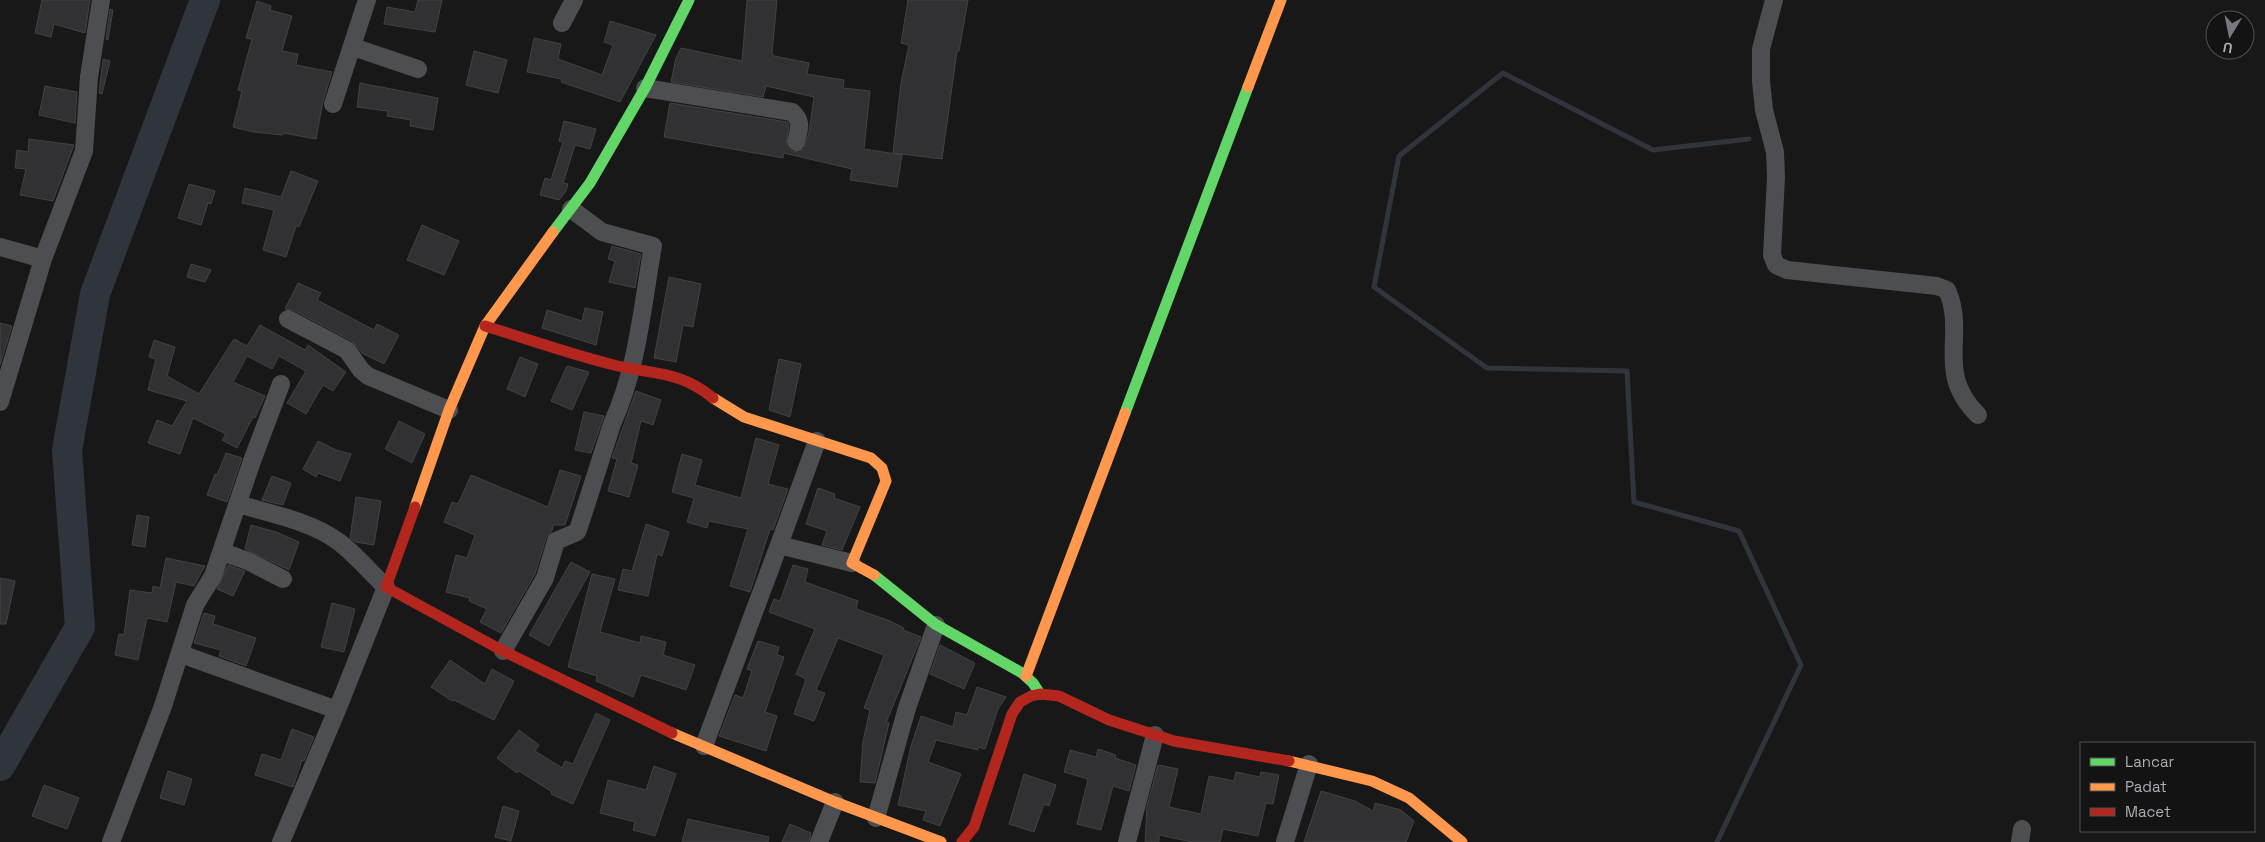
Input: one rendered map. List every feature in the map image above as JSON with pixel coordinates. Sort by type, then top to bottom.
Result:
[{"type":"street","points":[[0,402],[43,259],[84,151],[89,77],[101,0]]},
{"type":"street","points":[[333,104],[353,47],[366,0]]},
{"type":"street","points":[[562,24],[574,0]]},
{"type":"street","points":[[280,842],[338,710],[386,587],[449,410],[485,326],[521,273],[590,183],[608,148],[645,88],[689,0]]},
{"type":"street","points":[[1026,676],[1281,0]]},
{"type":"street","points":[[1774,0],[1760,49],[1764,110],[1775,152],[1775,204],[1771,245],[1776,265],[1787,270],[1937,286],[1947,290],[1951,300],[1955,379],[1966,400],[1978,415]]},
{"type":"street","points":[[353,47],[418,69]]},
{"type":"street","points":[[645,88],[792,112],[799,118],[800,125],[796,142]]},
{"type":"street","points":[[502,651],[546,578],[556,541],[573,534],[580,528],[612,424],[618,413],[632,368],[640,334],[646,279],[653,246],[602,232],[571,209]]},
{"type":"street","points":[[0,247],[43,259]]},
{"type":"street","points":[[288,319],[347,350],[361,370],[368,376],[449,410]]},
{"type":"street","points":[[485,326],[632,368],[682,378],[697,385],[714,399],[744,417],[871,458],[879,463],[885,471],[886,481],[852,563]]},
{"type":"street","points":[[111,842],[181,654],[195,605],[213,576],[281,384]]},
{"type":"street","points":[[704,746],[817,441]]},
{"type":"street","points":[[238,504],[307,525],[326,534],[339,542],[386,587],[502,651],[645,721],[836,802],[941,842]]},
{"type":"street","points":[[779,545],[852,563],[870,571],[891,586],[936,625],[1026,676],[1037,687],[1040,694]]},
{"type":"street","points":[[222,552],[248,561],[283,579]]},
{"type":"street","points":[[876,818],[907,708],[936,625]]},
{"type":"street","points":[[181,654],[338,710]]},
{"type":"street","points":[[964,842],[974,827],[1012,714],[1020,702],[1040,694],[1059,696],[1109,720],[1155,735],[1200,746],[1309,764],[1372,781],[1409,798],[1462,842]]},
{"type":"street","points":[[1127,842],[1155,735]]},
{"type":"street","points":[[1285,842],[1309,764]]},
{"type":"street","points":[[819,842],[836,802]]},
{"type":"building","points":[[42,0],[90,0],[85,33],[54,24],[51,37],[35,33]]},
{"type":"building","points":[[418,0],[442,0],[435,32],[384,24],[387,7],[415,12]]},
{"type":"building","points":[[747,0],[777,0],[772,53],[774,56],[809,63],[807,74],[844,80],[843,88],[870,91],[864,149],[902,155],[897,187],[850,180],[852,169],[784,153],[783,158],[664,137],[670,103],[787,122],[789,126],[786,144],[788,149],[794,152],[804,149],[809,132],[814,97],[766,86],[763,97],[671,82],[676,58],[681,48],[742,61]]},
{"type":"building","points":[[908,0],[968,0],[959,51],[957,51],[942,159],[893,153],[901,83],[909,45],[901,43]]},
{"type":"building","points":[[257,1],[271,6],[270,10],[292,16],[282,51],[298,54],[296,65],[332,72],[323,101],[316,139],[283,133],[282,135],[254,132],[233,127],[242,91],[238,90],[252,39],[246,38]]},
{"type":"building","points":[[110,9],[113,10],[108,40],[106,39]]},
{"type":"building","points":[[610,21],[656,35],[620,102],[561,82],[562,79],[527,72],[534,38],[561,44],[558,59],[602,75],[613,45],[604,42]]},
{"type":"building","points":[[474,51],[507,60],[498,93],[466,85]]},
{"type":"building","points":[[103,59],[110,61],[102,94],[99,93]]},
{"type":"building","points":[[360,83],[438,98],[433,130],[410,126],[411,120],[387,116],[388,111],[357,107]]},
{"type":"building","points":[[45,86],[77,92],[75,123],[39,115]]},
{"type":"building","points":[[564,121],[596,129],[590,149],[575,145],[563,183],[568,184],[566,191],[559,200],[540,195],[545,178],[551,180],[563,142],[559,141]]},
{"type":"building","points":[[29,139],[74,145],[53,201],[20,195],[26,169],[15,168],[17,150],[28,152]]},
{"type":"building","points":[[291,171],[318,181],[299,227],[296,226],[286,257],[263,250],[274,210],[242,203],[245,188],[281,197]]},
{"type":"building","points":[[189,184],[215,191],[211,204],[208,203],[201,225],[178,218]]},
{"type":"building","points":[[422,225],[459,241],[444,275],[407,260]]},
{"type":"building","points":[[612,246],[641,254],[635,288],[609,282],[615,261],[608,259]]},
{"type":"building","points":[[191,264],[211,270],[205,282],[187,277]]},
{"type":"building","points":[[669,277],[701,284],[693,327],[683,325],[676,362],[654,358]]},
{"type":"building","points":[[298,283],[321,293],[317,300],[374,330],[377,324],[399,335],[384,364],[362,353],[352,341],[293,310],[285,309]]},
{"type":"building","points":[[585,308],[603,312],[596,345],[542,328],[547,310],[582,321]]},
{"type":"building","points":[[0,323],[12,326],[0,365]]},
{"type":"building","points":[[260,325],[305,350],[308,345],[346,372],[333,391],[323,385],[306,414],[287,403],[306,371],[279,356],[272,369],[247,356],[233,382],[265,396],[255,418],[253,417],[237,448],[222,440],[226,434],[193,418],[180,454],[148,443],[157,420],[172,426],[187,401],[148,390],[156,359],[149,357],[154,340],[175,347],[167,376],[199,394],[234,339],[247,346]]},
{"type":"building","points":[[520,357],[538,364],[525,397],[507,389]]},
{"type":"building","points":[[779,359],[801,364],[790,417],[769,410]]},
{"type":"building","points":[[567,366],[589,372],[572,410],[551,401]]},
{"type":"building","points":[[636,391],[661,400],[653,425],[641,421],[631,463],[638,465],[629,497],[608,491],[617,459],[612,458]]},
{"type":"building","points":[[584,412],[604,416],[591,453],[575,450]]},
{"type":"building","points":[[399,421],[425,434],[412,463],[385,449]]},
{"type":"building","points":[[756,438],[779,445],[768,484],[788,489],[773,530],[770,529],[750,592],[730,586],[748,529],[709,521],[707,528],[687,522],[694,498],[672,492],[682,454],[702,460],[695,485],[741,498]]},
{"type":"building","points":[[318,441],[336,450],[351,454],[340,481],[318,473],[316,477],[303,469]]},
{"type":"building","points":[[226,453],[242,458],[227,502],[207,495]]},
{"type":"building","points":[[560,470],[581,476],[565,525],[553,525],[552,531],[546,538],[535,574],[501,633],[480,622],[487,609],[469,601],[470,598],[446,592],[456,555],[467,558],[475,535],[444,522],[452,502],[458,504],[471,475],[548,507]]},
{"type":"building","points":[[272,476],[291,483],[283,505],[262,500]]},
{"type":"building","points":[[818,488],[835,494],[834,498],[860,507],[842,550],[822,545],[827,531],[806,524]]},
{"type":"building","points":[[356,497],[381,501],[374,545],[355,542],[350,538]]},
{"type":"building","points":[[137,515],[149,517],[145,547],[132,545]]},
{"type":"building","points":[[646,524],[669,532],[662,556],[657,554],[648,596],[618,590],[623,569],[632,571]]},
{"type":"building","points":[[251,525],[276,532],[299,542],[289,570],[245,549]]},
{"type":"building","points":[[166,558],[205,566],[194,586],[176,582],[167,622],[147,618],[138,660],[115,655],[119,634],[124,635],[130,590],[152,593],[153,586],[160,588]]},
{"type":"building","points":[[571,562],[590,572],[549,646],[529,635]]},
{"type":"building","points":[[228,565],[245,571],[233,596],[217,589]]},
{"type":"building","points":[[793,565],[808,569],[805,582],[858,601],[856,609],[890,621],[904,628],[903,630],[921,637],[886,723],[889,723],[875,783],[860,782],[863,741],[870,710],[864,708],[884,655],[838,638],[816,690],[825,693],[814,721],[794,714],[806,679],[796,674],[815,629],[769,612],[774,599],[780,601]]},
{"type":"building","points":[[592,574],[615,579],[600,632],[640,643],[641,636],[666,642],[663,655],[695,665],[686,690],[641,675],[633,697],[596,681],[597,676],[568,667]]},
{"type":"building","points":[[0,578],[15,581],[6,624],[0,624]]},
{"type":"building","points":[[332,603],[355,609],[344,652],[321,647]]},
{"type":"building","points":[[204,613],[215,616],[213,624],[256,638],[246,666],[219,656],[221,650],[194,643]]},
{"type":"building","points":[[758,641],[779,647],[777,655],[784,657],[765,712],[777,716],[766,751],[719,736],[735,695],[743,698],[752,671],[747,669]]},
{"type":"building","points":[[940,645],[975,663],[964,689],[930,674]]},
{"type":"building","points":[[450,660],[485,684],[492,669],[514,681],[494,720],[454,700],[452,701],[431,687]]},
{"type":"building","points":[[977,687],[1006,697],[998,709],[985,749],[978,747],[978,750],[936,740],[928,762],[961,774],[940,826],[923,820],[926,811],[898,805],[911,746],[921,716],[953,727],[956,712],[967,715]]},
{"type":"building","points":[[596,713],[610,720],[573,804],[551,794],[552,792],[519,771],[517,773],[497,758],[519,730],[539,745],[535,751],[562,768],[565,761],[573,764]]},
{"type":"building","points":[[292,729],[314,737],[304,761],[302,760],[293,787],[255,775],[262,754],[281,760]]},
{"type":"building","points":[[1098,749],[1116,755],[1115,758],[1136,765],[1129,791],[1113,786],[1101,830],[1077,824],[1088,779],[1064,772],[1070,750],[1096,757]]},
{"type":"building","points":[[1158,765],[1178,769],[1169,807],[1201,814],[1209,776],[1234,781],[1236,772],[1260,777],[1261,772],[1279,775],[1273,804],[1266,803],[1258,836],[1223,829],[1220,842],[1192,842],[1159,835],[1159,842],[1145,842],[1147,806]]},
{"type":"building","points":[[654,766],[676,774],[655,836],[633,830],[635,822],[600,813],[608,780],[646,790]]},
{"type":"building","points":[[168,771],[192,779],[184,805],[160,798]]},
{"type":"building","points":[[1024,774],[1056,785],[1049,806],[1044,804],[1034,832],[1009,824]]},
{"type":"building","points":[[44,785],[79,798],[67,829],[32,816]]},
{"type":"building","points":[[1321,791],[1355,801],[1373,811],[1375,803],[1401,810],[1414,821],[1406,842],[1304,842]]},
{"type":"building","points":[[503,806],[519,811],[511,841],[495,837]]},
{"type":"building","points":[[688,819],[769,837],[768,842],[682,842]]},
{"type":"building","points":[[790,824],[811,833],[809,842],[782,842]]},
{"type":"waterway","points":[[0,766],[80,627],[67,450],[95,294],[205,0]]},
{"type":"waterway","points":[[1717,842],[1801,665],[1739,531],[1634,502],[1627,371],[1487,368],[1374,287],[1399,156],[1503,73],[1653,150],[1749,139]]},
{"type":"traffic: fast","points":[[553,232],[590,183],[645,88],[689,0]]},
{"type":"traffic: fast","points":[[1125,413],[1248,87]]},
{"type":"traffic: fast","points":[[874,575],[935,624],[1022,673],[1033,683],[1040,694]]},
{"type":"traffic: slow","points":[[1248,87],[1281,0]]},
{"type":"traffic: slow","points":[[415,507],[449,410],[485,326],[553,232]]},
{"type":"traffic: slow","points":[[713,398],[744,417],[871,458],[882,468],[886,481],[852,563],[874,575]]},
{"type":"traffic: slow","points":[[1026,676],[1125,413]]},
{"type":"traffic: slow","points":[[672,733],[835,802],[941,842]]},
{"type":"traffic: slow","points":[[1289,761],[1372,781],[1409,798],[1462,842]]},
{"type":"traffic: jam","points":[[485,326],[598,361],[677,378],[689,382],[713,398]]},
{"type":"traffic: jam","points":[[415,507],[386,587],[503,651],[672,733]]},
{"type":"traffic: jam","points":[[962,842],[974,827],[1012,714],[1020,702],[1031,696],[1040,694],[1059,696],[1109,720],[1174,741],[1289,761]]}]
